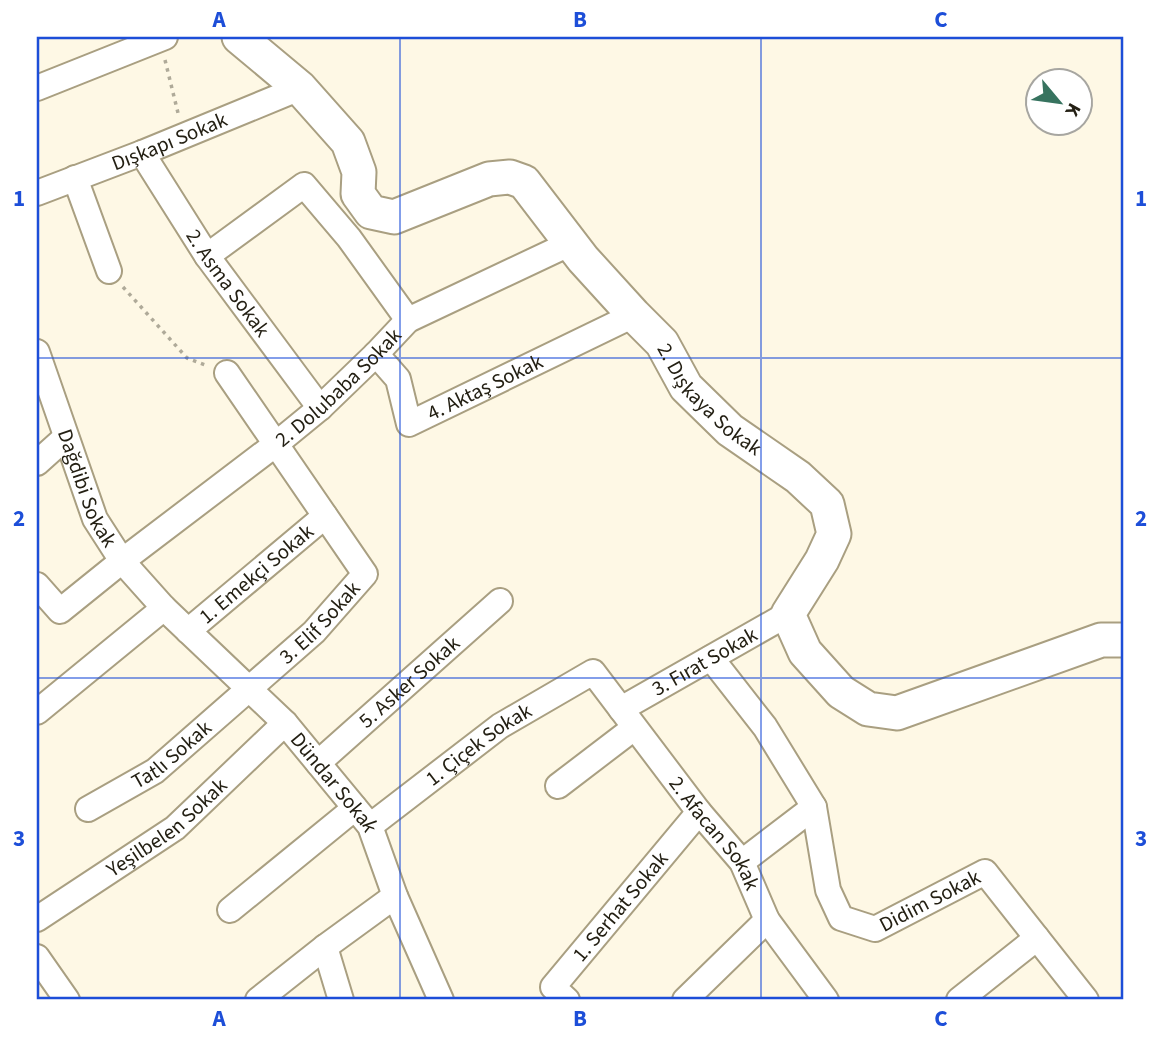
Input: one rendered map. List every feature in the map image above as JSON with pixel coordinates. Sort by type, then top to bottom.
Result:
[{"type":"street","points":[[239,37],[300,88],[348,142],[359,172],[358,194],[371,212],[349,238]]},
{"type":"street","points":[[37,88],[162,38]]},
{"type":"street","name":"Dışkapı Sokak","points":[[37,193],[300,88]]},
{"type":"street","name":"2. Asma Sokak","points":[[142,153],[207,256],[320,408]]},
{"type":"street","name":"2. Dışkaya Sokak","points":[[371,212],[394,217],[489,179],[510,177],[524,182],[571,243],[662,343],[686,387],[730,430],[798,477],[827,504],[834,534],[822,560],[788,614]]},
{"type":"street","points":[[75,178],[108,271]]},
{"type":"street","points":[[207,256],[304,185],[349,238],[408,320]]},
{"type":"street","name":"2. Dolubaba Sokak","points":[[37,585],[61,611],[320,408],[408,320],[571,243]]},
{"type":"street","name":"4. Aktaş Sokak","points":[[376,354],[398,379],[409,424],[634,315]]},
{"type":"street","name":"Dağdibi Sokak","points":[[37,353],[95,519],[122,561],[164,608]]},
{"type":"street","name":"3. Elif Sokak","points":[[227,373],[365,574],[314,632],[248,689]]},
{"type":"street","points":[[37,463],[66,437]]},
{"type":"street","name":"1. Emekçi Sokak","points":[[188,631],[325,516]]},
{"type":"street","name":"5. Asker Sokak","points":[[318,763],[500,601]]},
{"type":"street","points":[[37,712],[164,608]]},
{"type":"street","name":"Dündar Sokak","points":[[164,608],[285,723],[363,817],[441,1000]]},
{"type":"street","points":[[788,614],[805,652],[841,692],[868,709],[897,713],[1101,640],[1123,640]]},
{"type":"street","name":"3. Fırat Sokak","points":[[558,786],[628,718],[712,658],[788,614]]},
{"type":"street","name":"Didim Sokak","points":[[712,658],[765,727],[814,807],[828,890],[841,918],[875,929],[985,872],[1086,1000]]},
{"type":"street","name":"2. Afacan Sokak","points":[[593,672],[699,812],[742,862],[768,920],[826,1000]]},
{"type":"street","name":"1. Çiçek Sokak","points":[[230,910],[500,726],[593,672]]},
{"type":"street","name":"Tatlı Sokak","points":[[88,809],[155,771],[248,689]]},
{"type":"street","name":"Yeşilbelen Sokak","points":[[37,919],[175,828],[285,723]]},
{"type":"street","points":[[742,862],[814,807]]},
{"type":"street","name":"1. Serhat Sokak","points":[[567,1000],[553,987],[699,812]]},
{"type":"street","points":[[258,1000],[395,896]]},
{"type":"street","points":[[685,1000],[768,920]]},
{"type":"street","points":[[959,1000],[1037,938]]},
{"type":"street","points":[[325,947],[341,1000]]},
{"type":"street","points":[[37,957],[67,1000]]},
{"type":"path","points":[[162,38],[183,136]]},
{"type":"path","points":[[108,271],[187,358],[227,373]]}]
